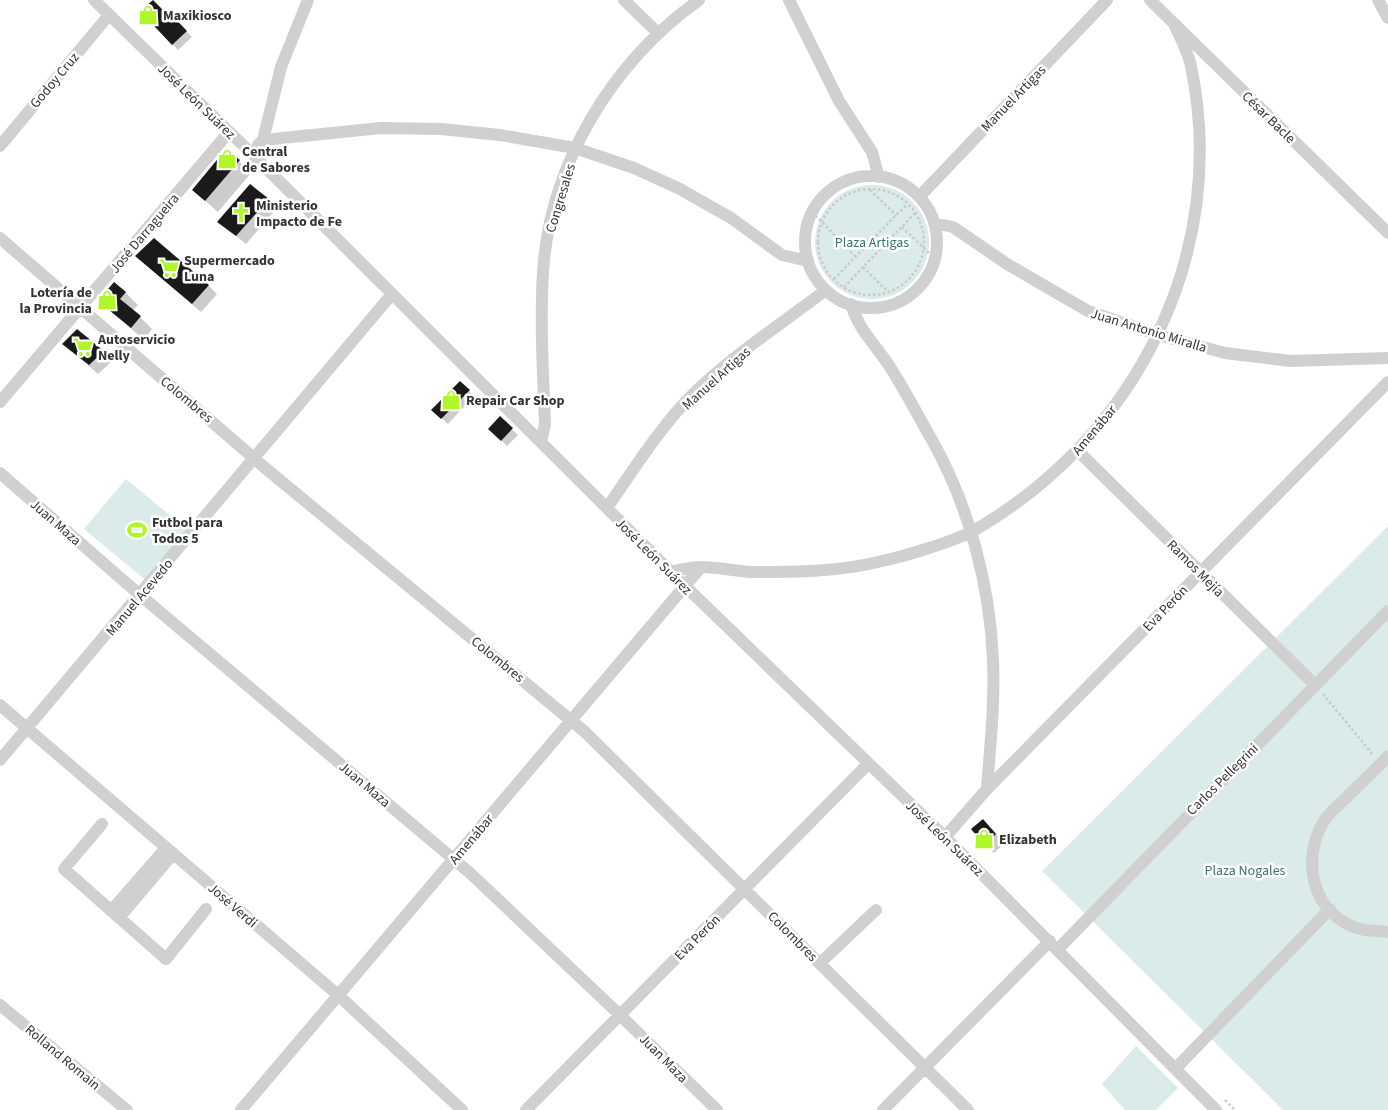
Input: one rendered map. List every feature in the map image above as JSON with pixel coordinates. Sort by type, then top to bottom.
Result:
[{"type":"street","name":"José León Suárez","points":[[94,0],[250,152],[670,572],[945,837],[1216,1110]]},
{"type":"street","points":[[250,152],[263,140],[281,67],[308,0]]},
{"type":"street","points":[[624,0],[658,33]]},
{"type":"street","name":"Congresales","points":[[541,442],[545,424],[543,270],[548,234],[556,203],[575,148],[600,104],[629,63],[673,18],[699,0]]},
{"type":"street","points":[[789,0],[839,101],[872,152],[879,177]]},
{"type":"street","name":"Manuel Artigas","points":[[919,196],[1107,0]]},
{"type":"street","name":"César Bacle","points":[[1150,0],[1388,233]]},
{"type":"street","points":[[1378,0],[1388,18]]},
{"type":"street","name":"Godoy Cruz","points":[[0,146],[109,15]]},
{"type":"street","name":"Amenábar","points":[[670,572],[701,567],[748,572],[833,569],[877,563],[971,532],[1028,494],[1078,451],[1107,418],[1158,335],[1174,296],[1192,238],[1199,166],[1196,104],[1190,64],[1174,24]]},
{"type":"street","points":[[263,140],[381,128],[440,129],[500,135],[575,148],[634,168],[680,189],[731,218],[782,255],[808,262]]},
{"type":"street","name":"José Darragueira","points":[[0,402],[229,132]]},
{"type":"street","points":[[859,177],[879,177],[901,183],[919,196],[928,209],[934,223],[937,241],[935,259],[928,275],[917,289],[902,299],[886,306],[868,307],[851,304],[826,290],[812,272],[805,245],[806,228],[812,212],[824,196],[840,184],[859,177]]},
{"type":"street","name":"Juan Antonio Miralla","points":[[934,223],[953,227],[1007,264],[1088,311],[1158,335],[1224,352],[1290,361],[1388,358]]},
{"type":"street","name":"Colombres","points":[[0,238],[255,458],[570,719],[968,1110]]},
{"type":"street","name":"Manuel Artigas","points":[[607,508],[645,451],[694,394],[742,353],[826,290]]},
{"type":"street","name":"Manuel Acevedo","points":[[0,760],[392,294]]},
{"type":"street","points":[[851,304],[856,322],[886,362],[942,458],[971,532],[990,616],[993,661],[992,726],[987,789]]},
{"type":"street","name":"Eva Perón","points":[[945,837],[987,789],[1388,382]]},
{"type":"street","name":"Ramos Mejía","points":[[1078,451],[1315,685]]},
{"type":"street","name":"Juan Maza","points":[[0,473],[140,595],[454,860],[620,1014],[716,1110]]},
{"type":"street","name":"Amenábar","points":[[241,1110],[454,860],[570,719],[701,567]]},
{"type":"street","name":"Carlos Pellegrini","points":[[883,1110],[1054,945],[1388,611]]},
{"type":"street","name":"José Verdi","points":[[0,705],[338,995],[462,1110]]},
{"type":"street","points":[[1384,760],[1325,819],[1314,839],[1310,862],[1314,884],[1330,909],[1342,920],[1364,930],[1388,932]]},
{"type":"street","name":"Eva Perón","points":[[526,1110],[868,764]]},
{"type":"street","points":[[102,824],[64,869],[166,959],[206,909]]},
{"type":"street","points":[[115,914],[170,851]]},
{"type":"street","points":[[1176,1068],[1330,909]]},
{"type":"street","points":[[820,963],[876,910]]},
{"type":"street","name":"Rolland Romain","points":[[0,1005],[127,1110]]},
{"type":"path","points":[[869,189],[896,215]]},
{"type":"path","points":[[869,189],[886,191],[907,204],[915,213],[922,228],[923,248],[919,263],[909,278],[887,291],[877,294],[859,293],[844,287],[834,279],[821,260],[818,244],[826,212],[838,200],[853,192],[869,189]]},
{"type":"path","points":[[834,279],[907,204]]},
{"type":"path","points":[[812,212],[856,257]]},
{"type":"path","points":[[844,287],[915,213]]},
{"type":"path","points":[[902,227],[935,259]]},
{"type":"path","points":[[863,267],[887,291]]},
{"type":"path","points":[[1315,685],[1384,760]]},
{"type":"green space","name":"Plaza Artigas","points":[[872,185],[894,190],[912,202],[924,220],[929,242],[924,264],[912,282],[894,294],[872,299],[850,294],[832,282],[820,264],[815,242],[820,220],[832,202],[850,190]]},
{"type":"green space","name":"Futbol para Todos 5","points":[[126,479],[189,531],[148,582],[84,529]]},
{"type":"green space","name":"Plaza Nogales","points":[[1388,526],[1388,1110],[1283,1110],[1042,871]]},
{"type":"green space","points":[[1136,1046],[1178,1088],[1156,1110],[1125,1110],[1102,1084]]},
{"type":"building","points":[[153,0],[164,11],[166,9],[187,31],[172,45],[140,11]]},
{"type":"building","points":[[226,149],[240,160],[205,201],[192,190]]},
{"type":"building","name":"Ministerio Impacto de Fe","points":[[250,184],[269,199],[236,236],[217,222]]},
{"type":"building","name":"Supermercado Luna","points":[[154,238],[209,285],[192,304],[135,256]]},
{"type":"building","points":[[114,282],[126,292],[120,299],[141,316],[131,328],[98,301]]},
{"type":"building","name":"Autoservicio Nelly","points":[[77,329],[104,351],[89,365],[62,344]]},
{"type":"building","name":"Repair Car Shop","points":[[460,381],[470,390],[441,419],[431,410]]},
{"type":"building","points":[[500,416],[513,428],[501,441],[488,429]]},
{"type":"building","points":[[983,819],[996,834],[984,845],[971,829]]},
{"type":"place","name":"Maxikiosco","points":[[148,15]]},
{"type":"place","name":"Central de Sabores","points":[[227,159]]},
{"type":"place","name":"Ministerio Impacto de Fe","points":[[241,213]]},
{"type":"place","name":"Supermercado Luna","points":[[169,268]]},
{"type":"place","name":"Lotería de la Provincia","points":[[107,300]]},
{"type":"place","name":"Autoservicio Nelly","points":[[83,347]]},
{"type":"place","name":"Repair Car Shop","points":[[451,400]]},
{"type":"place","name":"Futbol para Todos 5","points":[[137,530]]},
{"type":"place","name":"Elizabeth","points":[[984,839]]}]
